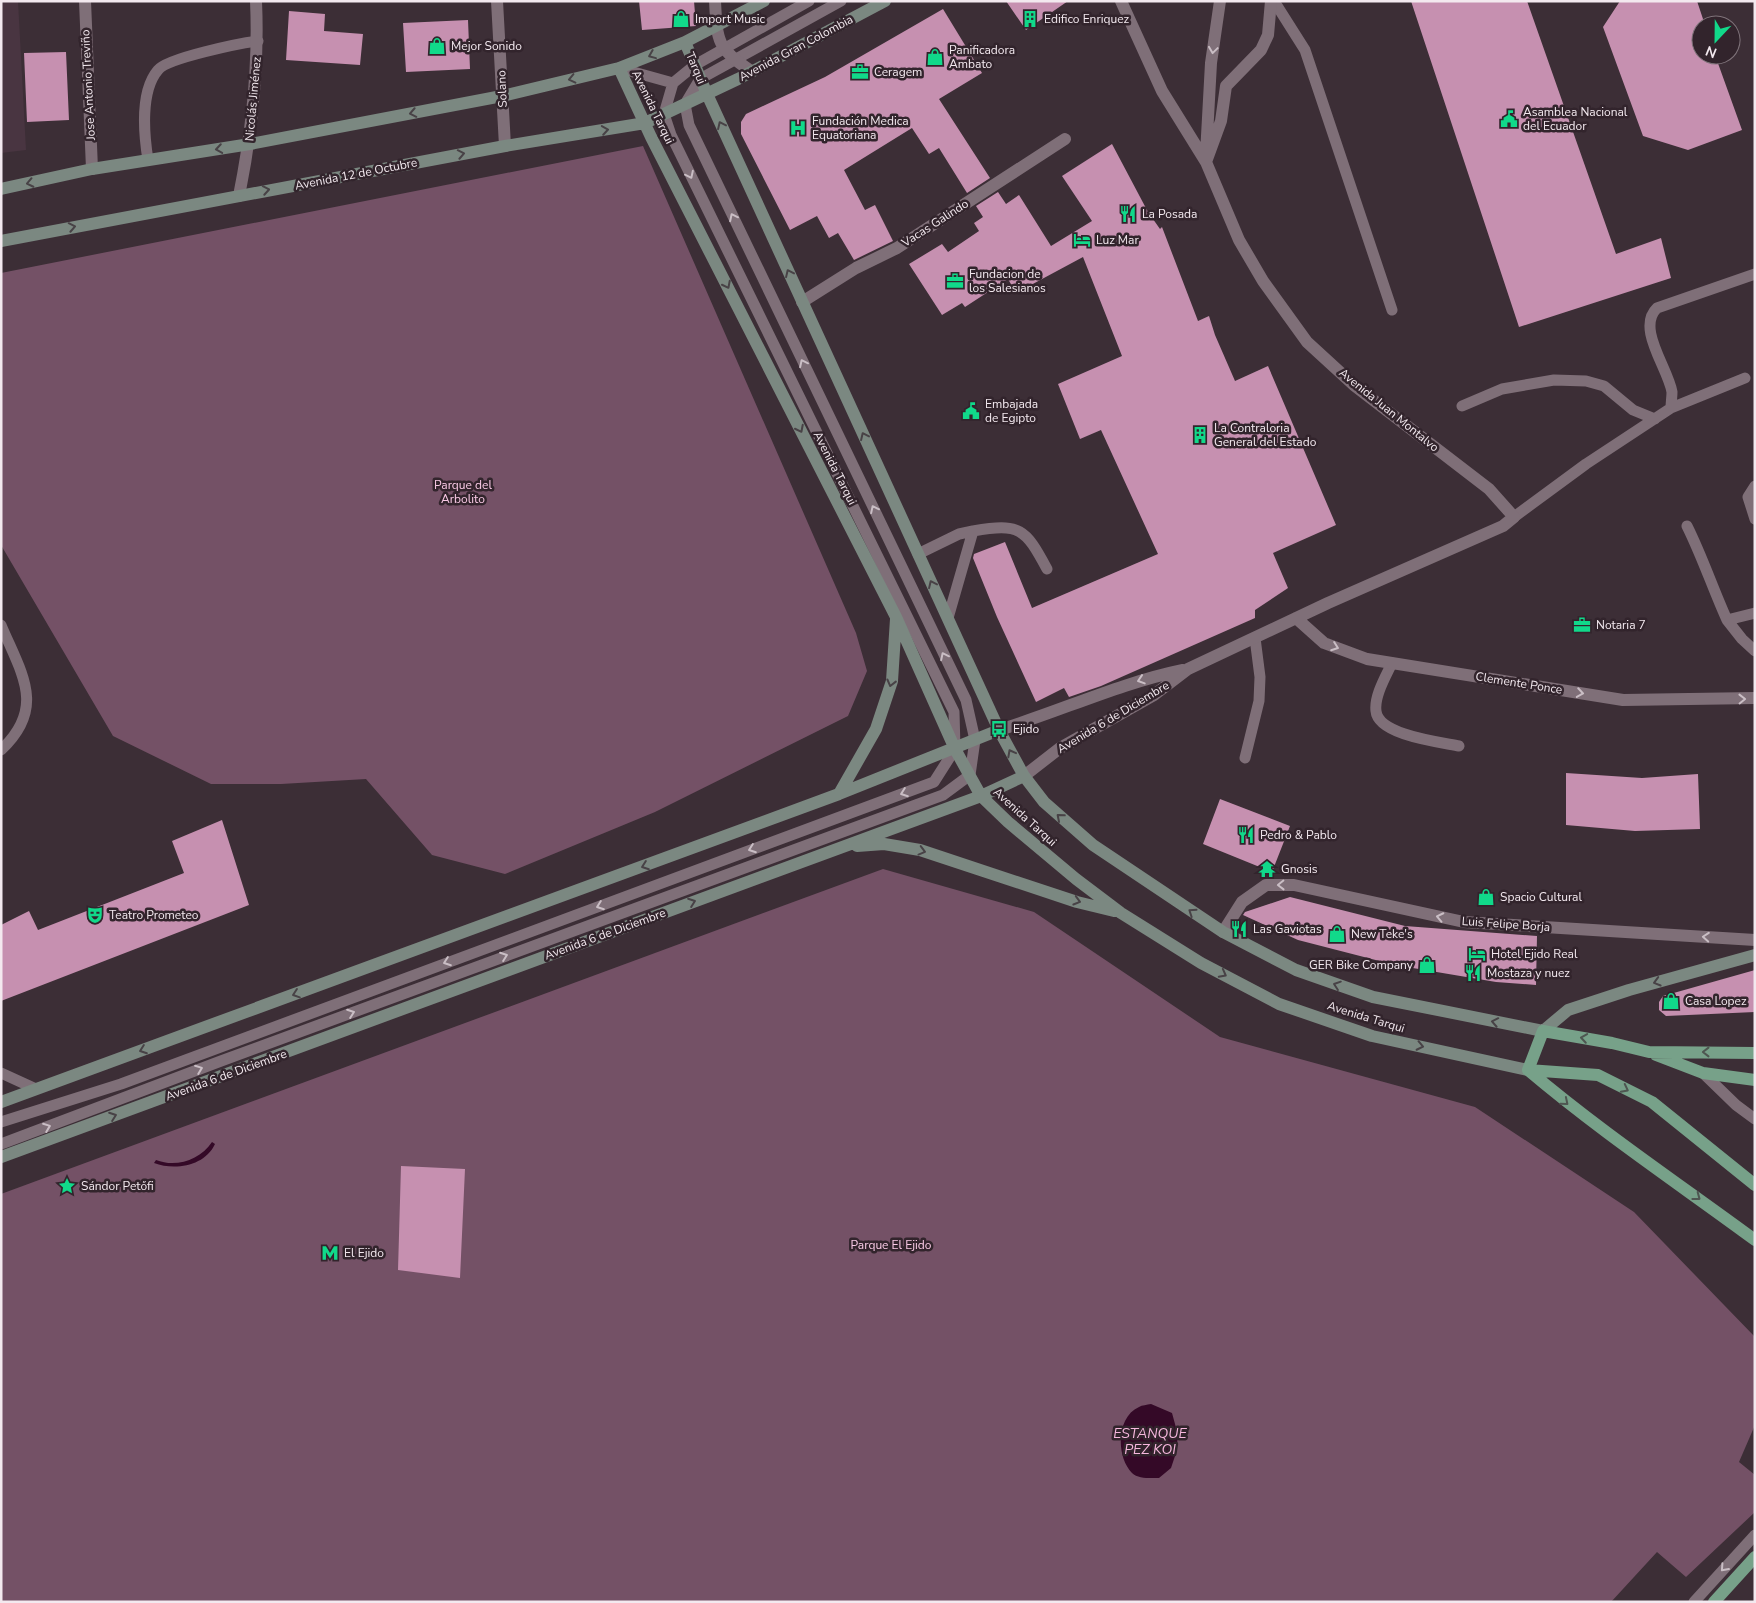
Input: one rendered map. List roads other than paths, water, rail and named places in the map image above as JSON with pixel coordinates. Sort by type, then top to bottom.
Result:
[{"type":"main road","points":[[1,189],[92,169],[250,144],[502,96],[619,68],[685,42],[764,1]]},
{"type":"main road","name":"Avenida Gran Colombia","points":[[707,94],[885,1]]},
{"type":"main road","name":"Tarqui","points":[[685,42],[707,94]]},
{"type":"main road","name":"Avenida Tarqui","points":[[619,68],[645,123],[896,617],[955,749],[982,796],[1008,822],[1076,879],[1121,913],[1201,963],[1279,1004],[1372,1036],[1528,1070],[1576,1112],[1658,1168],[1755,1240]]},
{"type":"main road","name":"Avenida Tarqui","points":[[707,94],[999,730],[1024,776],[1044,802],[1093,845],[1223,932],[1296,970],[1373,997],[1612,1043],[1649,1052],[1755,1053]]},
{"type":"main road","name":"Avenida 12 de Octubre","points":[[1,241],[505,146],[645,123],[707,94]]},
{"type":"main road","points":[[839,794],[876,729],[892,681],[896,617]]},
{"type":"main road","name":"Avenida 6 de Diciembre","points":[[1,1102],[839,794],[999,730]]},
{"type":"main road","name":"Avenida 6 de Diciembre","points":[[1,1157],[982,796],[1024,776]]},
{"type":"main road","points":[[839,848],[884,844],[920,850],[1077,902],[1121,913]]},
{"type":"main road","points":[[1755,954],[1629,990],[1568,1010],[1542,1031],[1528,1070],[1598,1075],[1652,1102],[1755,1185]]},
{"type":"main road","points":[[1649,1052],[1704,1073],[1755,1080]]},
{"type":"main road","points":[[1714,1602],[1755,1557]]},
{"type":"street","name":"Jose Antonio Treviño","points":[[85,1],[92,169]]},
{"type":"street","name":"Nicolás Jiménez","points":[[239,196],[250,144],[258,41],[256,1]]},
{"type":"street","name":"Solano","points":[[497,1],[505,146]]},
{"type":"street","points":[[715,1],[718,38],[735,60],[752,72]]},
{"type":"street","name":"Avenida Juan Montalvo","points":[[1121,1],[1162,91],[1206,162],[1239,240],[1263,281],[1307,342],[1355,386],[1489,489],[1514,517]]},
{"type":"street","name":"Avenida Juan Montalvo","points":[[1206,162],[1211,63],[1220,1]]},
{"type":"street","points":[[1206,162],[1221,121],[1226,86],[1262,50],[1268,35],[1272,1]]},
{"type":"street","name":"Vacas Galindo","points":[[802,302],[856,268],[897,248],[1066,139]]},
{"type":"street","name":"Avenida 6 de Diciembre","points":[[999,730],[1043,717],[1148,678],[1188,669],[1296,618],[1454,549],[1503,526],[1514,517]]},
{"type":"street","name":"Clemente Ponce","points":[[1296,618],[1324,643],[1367,659],[1623,700],[1755,698]]},
{"type":"street","name":"Avenida 6 de Diciembre","points":[[1024,776],[1060,748],[1154,695],[1188,669]]},
{"type":"street","name":"Luis Felipe Borja","points":[[1223,932],[1242,902],[1266,885],[1294,885],[1464,922],[1755,940]]},
{"type":"lane","points":[[1,1122],[121,1084],[934,782],[955,749],[954,712],[671,135],[664,114],[673,82],[695,64],[809,1]]},
{"type":"lane","points":[[1,1144],[221,1060],[942,795],[970,775],[975,740],[966,700],[688,125],[685,104],[700,79],[841,1]]},
{"type":"lane","points":[[1272,1],[1305,50],[1392,310]]},
{"type":"lane","points":[[148,160],[143,130],[150,82],[159,68],[199,54],[258,41]]},
{"type":"lane","points":[[619,68],[673,82]]},
{"type":"lane","points":[[1671,408],[1672,392],[1648,327],[1651,314],[1657,308],[1755,274]]},
{"type":"lane","points":[[1514,517],[1586,464],[1671,408],[1745,378]]},
{"type":"lane","points":[[1462,406],[1502,389],[1554,380],[1586,381],[1604,386],[1633,410],[1655,419]]},
{"type":"lane","points":[[1755,486],[1748,497],[1755,519]]},
{"type":"lane","points":[[1686,526],[1700,553],[1711,585],[1727,620],[1742,639],[1755,651]]},
{"type":"lane","points":[[918,554],[959,534],[999,527],[1011,527],[1022,532],[1034,545],[1047,569]]},
{"type":"lane","points":[[948,618],[973,531]]},
{"type":"lane","points":[[1727,620],[1755,612]]},
{"type":"lane","points":[[1,625],[26,685],[26,716],[13,739],[1,750]]},
{"type":"lane","points":[[1245,758],[1259,701],[1260,677],[1255,638]]},
{"type":"lane","points":[[1392,663],[1380,690],[1376,711],[1380,723],[1397,732],[1459,746]]},
{"type":"lane","points":[[1,1073],[36,1089]]},
{"type":"lane","points":[[1704,1073],[1736,1104],[1755,1119]]},
{"type":"lane","points":[[1694,1602],[1755,1535]]},
{"type":"water","points":[[212,1142],[215,1144],[204,1157],[189,1165],[171,1166],[154,1163],[156,1160],[172,1163],[187,1161],[201,1154]]},
{"type":"water","name":"ESTANQUE PEZ KOI","points":[[1151,1404],[1172,1413],[1178,1435],[1176,1453],[1171,1468],[1159,1478],[1141,1477],[1132,1473],[1123,1457],[1121,1448],[1122,1428],[1126,1419],[1131,1412],[1139,1407]]},
{"type":"place","name":"Import Music","points":[[681,19]]},
{"type":"place","name":"Edifico Enriquez","points":[[1030,19]]},
{"type":"place","name":"Mejor Sonido","points":[[437,46]]},
{"type":"place","name":"Panificadora Ambato","points":[[935,57]]},
{"type":"place","name":"Ceragem","points":[[860,72]]},
{"type":"place","name":"Asamblea Nacional del Ecuador","points":[[1509,119]]},
{"type":"place","name":"Fundación Medica Equatoriana","points":[[798,128]]},
{"type":"place","name":"La Posada","points":[[1128,214]]},
{"type":"place","name":"Luz Mar","points":[[1082,240]]},
{"type":"place","name":"Fundacion de los Salesianos","points":[[955,281]]},
{"type":"place","name":"Embajada de Egipto","points":[[971,411]]},
{"type":"place","name":"La Contraloria General del Estado","points":[[1200,435]]},
{"type":"place","name":"Notaria 7","points":[[1582,625]]},
{"type":"place","name":"Ejido","points":[[999,729]]},
{"type":"place","name":"Pedro & Pablo","points":[[1246,835]]},
{"type":"place","name":"Gnosis","points":[[1267,869]]},
{"type":"place","name":"Spacio Cultural","points":[[1486,897]]},
{"type":"place","name":"Teatro Prometeo","points":[[95,915]]},
{"type":"place","name":"Las Gaviotas","points":[[1239,929]]},
{"type":"place","name":"New Teke's","points":[[1337,934]]},
{"type":"place","name":"Hotel Ejido Real","points":[[1477,954]]},
{"type":"place","name":"GER Bike Company","points":[[1427,965]]},
{"type":"place","name":"Mostaza y nuez","points":[[1473,973]]},
{"type":"place","name":"Casa Lopez","points":[[1671,1001]]},
{"type":"place","name":"Sándor Petőfi","points":[[67,1186]]},
{"type":"place","name":"El Ejido","points":[[330,1253]]},
{"type":"park label","name":"Parque del Arbolito","points":[[463,492]]},
{"type":"park label","name":"Parque El Ejido","points":[[891,1245]]}]
